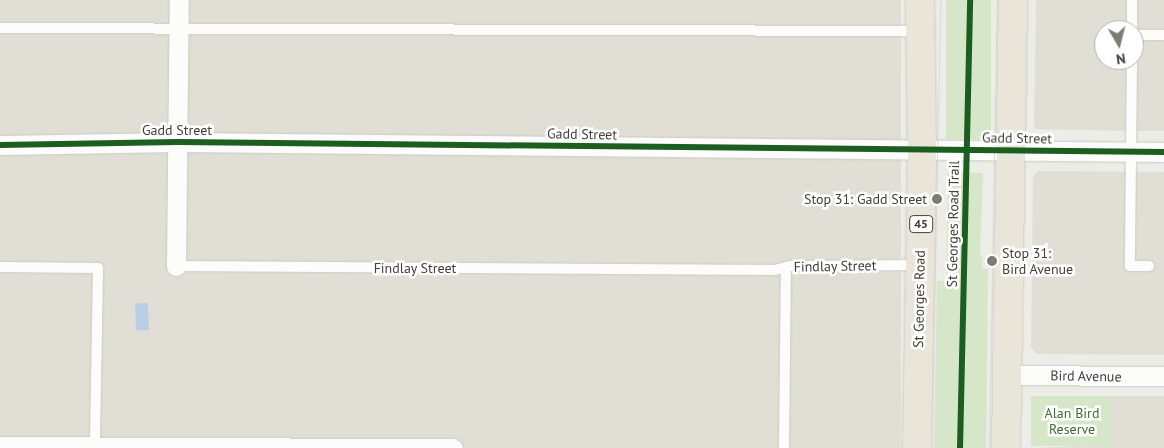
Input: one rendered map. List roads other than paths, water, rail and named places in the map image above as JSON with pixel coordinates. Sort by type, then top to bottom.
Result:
[{"type":"highway","name":"St Georges Road","points":[[916,448],[922,150],[920,0]]},
{"type":"highway","points":[[1006,448],[1013,0]]},
{"type":"street","name":"Findlay Street","points":[[176,266],[179,0]]},
{"type":"street","name":"Gadd Street","points":[[0,145],[178,142],[1164,152]]},
{"type":"street","name":"Bird Avenue","points":[[1007,375],[1164,376]]},
{"type":"street","points":[[0,446],[453,448]]},
{"type":"lane","points":[[1132,0],[1132,20]]},
{"type":"lane","points":[[0,28],[920,31]]},
{"type":"lane","points":[[1144,35],[1164,35]]},
{"type":"lane","points":[[1132,70],[1130,266],[1149,266]]},
{"type":"lane","points":[[0,266],[98,268],[95,447]]},
{"type":"lane","name":"Findlay Street","points":[[176,266],[775,270],[786,267],[920,266]]},
{"type":"lane","points":[[784,448],[786,267]]},
{"type":"water","points":[[135,303],[148,303],[149,330],[136,330]]},
{"type":"tram line","points":[[931,448],[940,0]]},
{"type":"tram line","points":[[989,448],[997,0]]},
{"type":"place","name":"Stop 31: Gadd Street","points":[[937,199]]},
{"type":"place","name":"Stop 31: Bird Avenue","points":[[992,261]]},
{"type":"park label","name":"Alan Bird Reserve","points":[[1072,422]]}]
